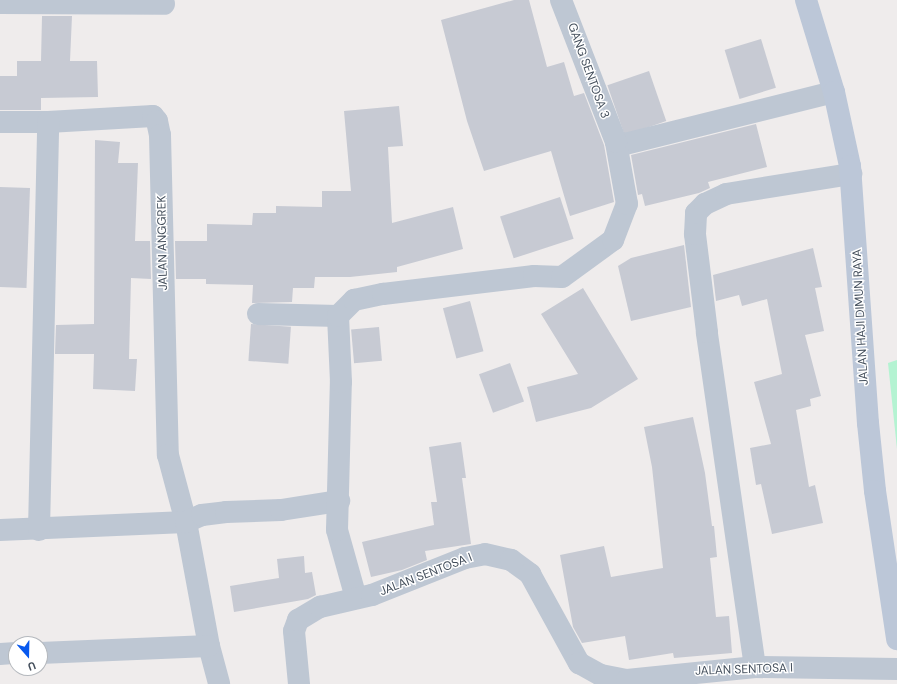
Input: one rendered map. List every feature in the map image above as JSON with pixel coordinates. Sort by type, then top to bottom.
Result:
[{"type":"street","name":"GANG SENTOSA 3","points":[[338,316],[354,300],[383,294],[534,276],[562,277],[613,240],[627,204],[616,142],[561,0]]},
{"type":"street","name":"JALAN HAJI DIMUN RAYA","points":[[806,0],[834,92],[851,174],[868,423],[875,491],[897,638]]},
{"type":"street","points":[[0,3],[80,2],[164,4]]},
{"type":"street","points":[[616,142],[625,144],[834,92]]},
{"type":"street","name":"JALAN ANGGREK","points":[[0,122],[48,122],[153,116],[157,121],[160,135],[168,455],[194,519]]},
{"type":"street","points":[[38,530],[48,122]]},
{"type":"street","points":[[755,667],[707,332],[695,234],[696,213],[705,204],[726,194],[851,174]]},
{"type":"street","points":[[258,314],[338,316],[341,382],[339,501],[337,530],[356,598]]},
{"type":"street","points":[[0,530],[38,530],[194,519],[226,512],[280,510],[339,501]]},
{"type":"street","points":[[194,519],[209,646],[219,684]]},
{"type":"street","name":"JALAN SENTOSA I","points":[[299,684],[294,631],[298,620],[320,607],[372,595],[465,558],[485,554],[511,560],[530,574],[579,663],[587,670],[601,675],[627,680],[755,667],[897,669]]},
{"type":"street","points":[[48,653],[209,646]]},
{"type":"green space","points":[[897,360],[897,449],[888,363]]},
{"type":"building","points":[[514,0],[529,0],[547,67],[564,62],[574,96],[584,93],[604,145],[614,202],[570,216],[551,151],[484,171],[467,121],[441,20]]},
{"type":"building","points":[[42,16],[72,16],[70,61],[97,61],[98,97],[41,98],[41,110],[0,110],[0,76],[17,76],[17,61],[41,61]]},
{"type":"building","points":[[761,39],[776,88],[740,99],[725,50]]},
{"type":"building","points":[[649,71],[666,121],[625,135],[607,85]]},
{"type":"building","points":[[399,106],[403,146],[388,147],[392,223],[453,207],[463,249],[397,267],[397,272],[350,277],[315,277],[314,288],[293,288],[292,302],[252,303],[253,285],[206,284],[206,279],[176,279],[175,241],[207,241],[207,224],[252,225],[253,213],[276,213],[276,206],[322,207],[322,191],[351,191],[344,111]]},
{"type":"building","points":[[756,124],[767,167],[708,182],[710,188],[699,193],[645,206],[642,194],[638,195],[631,155]]},
{"type":"building","points":[[95,140],[120,142],[118,163],[138,163],[135,241],[150,241],[151,279],[131,278],[129,359],[137,359],[135,391],[93,389],[94,354],[55,354],[56,325],[94,324]]},
{"type":"building","points":[[0,187],[30,188],[26,288],[0,287]]},
{"type":"building","points":[[560,197],[574,239],[514,258],[500,216]]},
{"type":"building","points":[[684,245],[691,307],[631,321],[618,266],[631,258]]},
{"type":"building","points":[[813,248],[822,287],[815,288],[824,331],[805,335],[821,396],[810,399],[811,406],[796,410],[809,487],[815,485],[823,523],[772,534],[761,484],[756,485],[750,448],[771,444],[754,382],[782,374],[767,299],[742,306],[739,295],[716,301],[713,275]]},
{"type":"building","points":[[583,288],[638,379],[591,408],[536,422],[527,387],[578,374],[541,314]]},
{"type":"building","points":[[470,301],[483,351],[456,358],[443,308]]},
{"type":"building","points":[[251,324],[291,327],[288,364],[248,361]]},
{"type":"building","points":[[379,327],[382,361],[354,363],[351,329]]},
{"type":"building","points":[[510,363],[524,402],[493,413],[479,374]]},
{"type":"building","points":[[693,417],[705,473],[712,526],[714,526],[717,557],[710,558],[716,617],[729,616],[732,653],[674,658],[673,653],[629,660],[625,636],[582,643],[573,627],[560,555],[604,546],[611,577],[663,568],[652,467],[644,427]]},
{"type":"building","points":[[461,442],[466,478],[462,478],[471,544],[425,551],[427,560],[402,570],[371,577],[362,542],[434,525],[431,502],[437,502],[429,447]]},
{"type":"building","points":[[304,556],[305,573],[312,572],[316,595],[308,599],[234,612],[230,586],[279,578],[277,559]]}]
